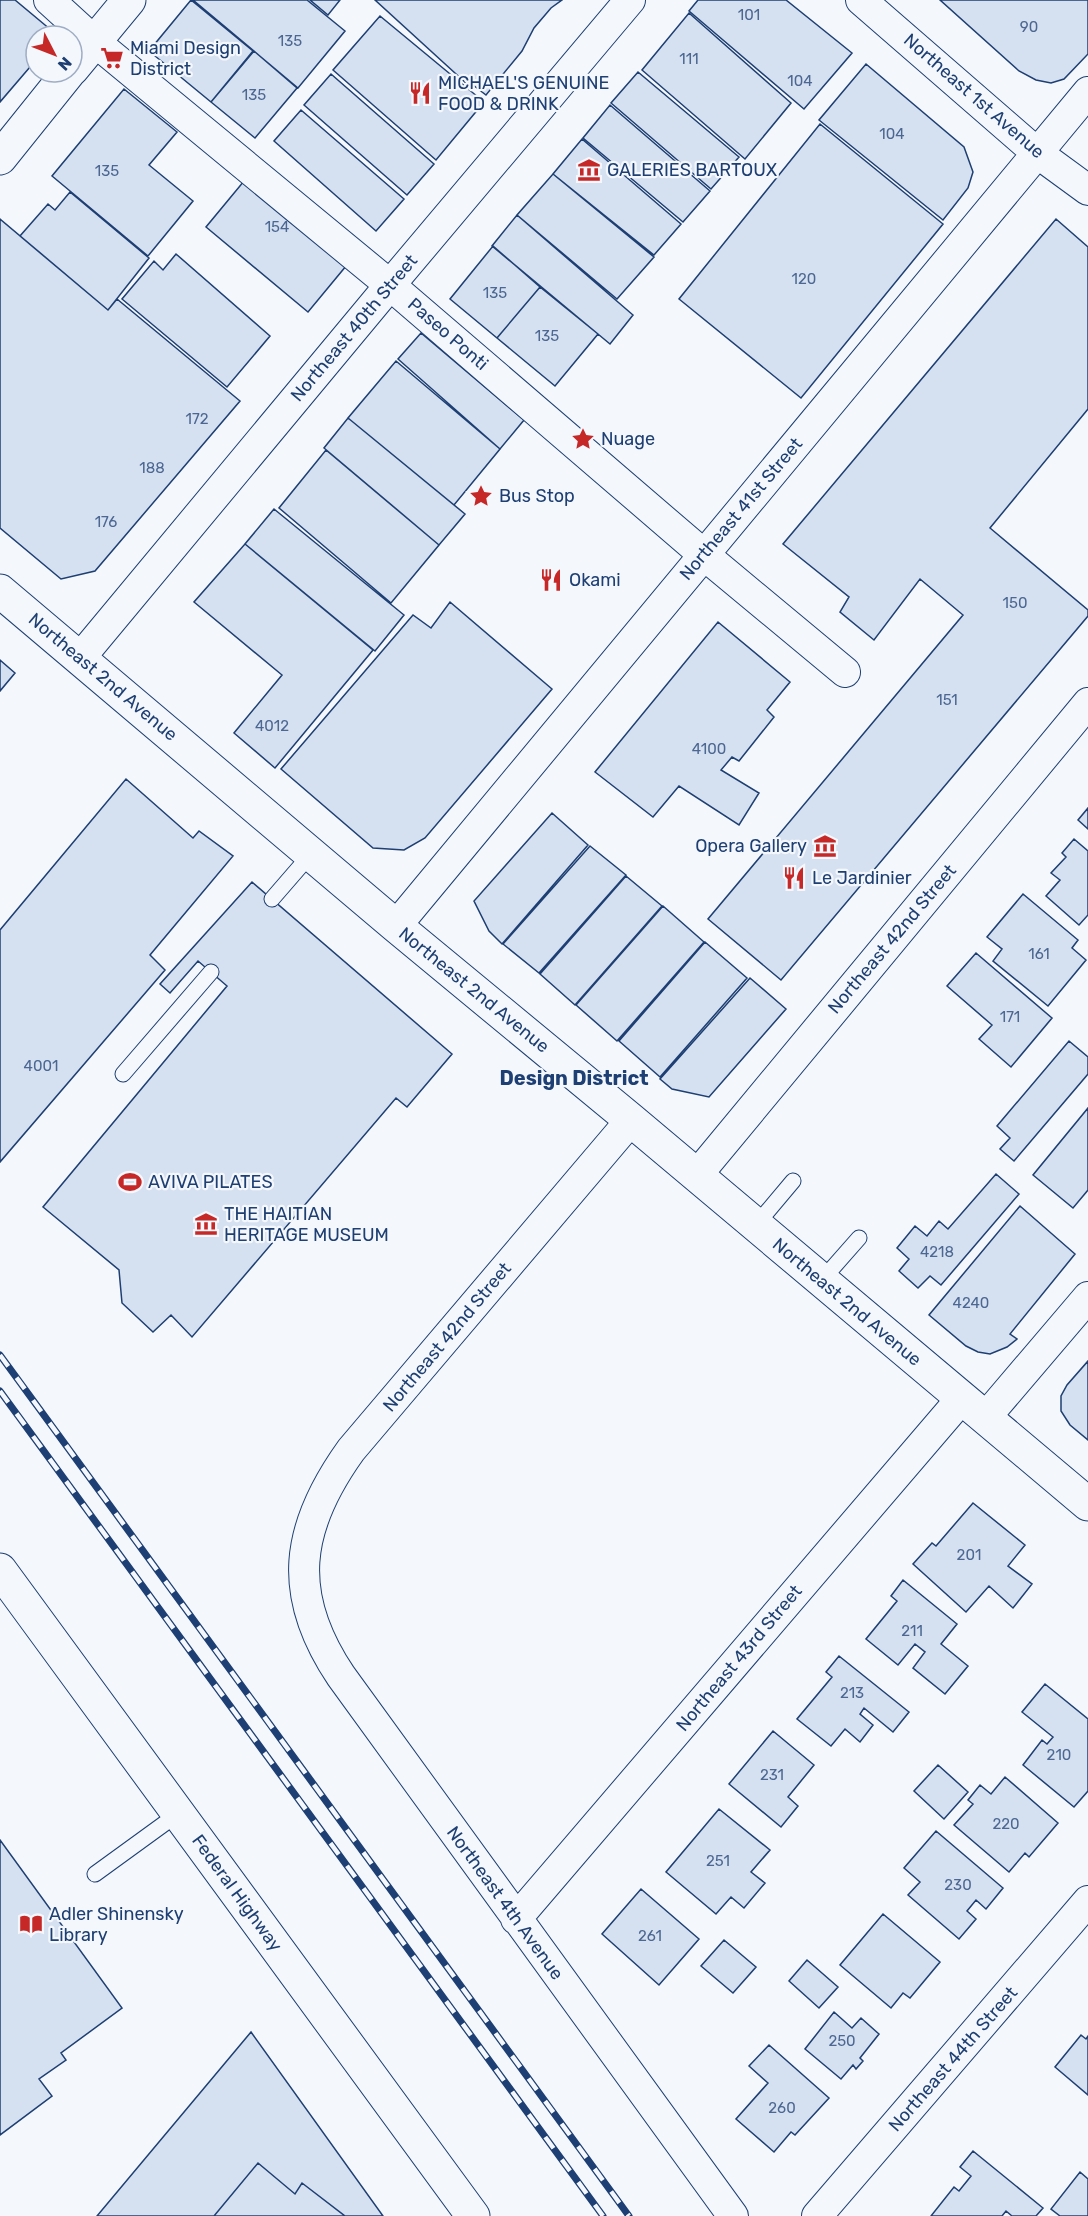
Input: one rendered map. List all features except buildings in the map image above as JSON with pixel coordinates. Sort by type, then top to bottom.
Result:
[{"type":"main road","points":[[84,54],[129,0]]},
{"type":"main road","points":[[0,158],[60,84]]},
{"type":"main road","name":"Northeast 2nd Avenue","points":[[0,591],[396,926],[697,1175],[1088,1504]]},
{"type":"main road","name":"Federal Highway","points":[[0,1570],[473,2216]]},
{"type":"street","name":"Paseo Ponti","points":[[49,0],[94,41],[390,285],[703,555],[844,672]]},
{"type":"street","name":"Northeast 40th Street","points":[[80,658],[630,0]]},
{"type":"street","name":"Northeast 1st Avenue","points":[[861,0],[1036,152],[1088,190]]},
{"type":"street","name":"Northeast 41st Street","points":[[396,926],[1088,92]]},
{"type":"street","name":"Northeast 42nd Street","points":[[697,1175],[1088,703]]},
{"type":"street","name":"Northeast 42nd Street","points":[[304,1576],[305,1552],[310,1527],[321,1499],[351,1450],[631,1120]]},
{"type":"street","name":"Northeast 43rd Street","points":[[516,1919],[974,1408],[1088,1297]]},
{"type":"street","name":"Northeast 4th Avenue","points":[[304,1576],[305,1595],[311,1621],[324,1651],[733,2216]]},
{"type":"street","name":"Northeast 44th Street","points":[[817,2216],[1088,1901]]},
{"type":"lane","points":[[272,899],[311,854]]},
{"type":"lane","points":[[123,1074],[211,972]]},
{"type":"lane","points":[[756,1225],[793,1181]]},
{"type":"lane","points":[[822,1281],[859,1238]]},
{"type":"lane","points":[[95,1874],[179,1813]]},
{"type":"railway","points":[[0,1355],[629,2216]]},
{"type":"railway","points":[[0,1391],[603,2216]]},
{"type":"place","name":"Miami Design District","points":[[112,58]]},
{"type":"place","name":"MICHAEL'S GENUINE FOOD & DRINK","points":[[420,93]]},
{"type":"place","name":"GALERIES BARTOUX","points":[[589,170]]},
{"type":"place","name":"Nuage","points":[[583,439]]},
{"type":"place","name":"Bus Stop","points":[[481,496]]},
{"type":"place","name":"Okami","points":[[551,580]]},
{"type":"place","name":"Opera Gallery","points":[[825,846]]},
{"type":"place","name":"Le Jardinier","points":[[794,878]]},
{"type":"place","name":"AVIVA PILATES","points":[[130,1182]]},
{"type":"place","name":"THE HAITIAN HERITAGE MUSEUM","points":[[206,1224]]},
{"type":"place","name":"Adler Shinensky Library","points":[[31,1924]]},
{"type":"district","name":"Design District","points":[[574,1078]]}]
